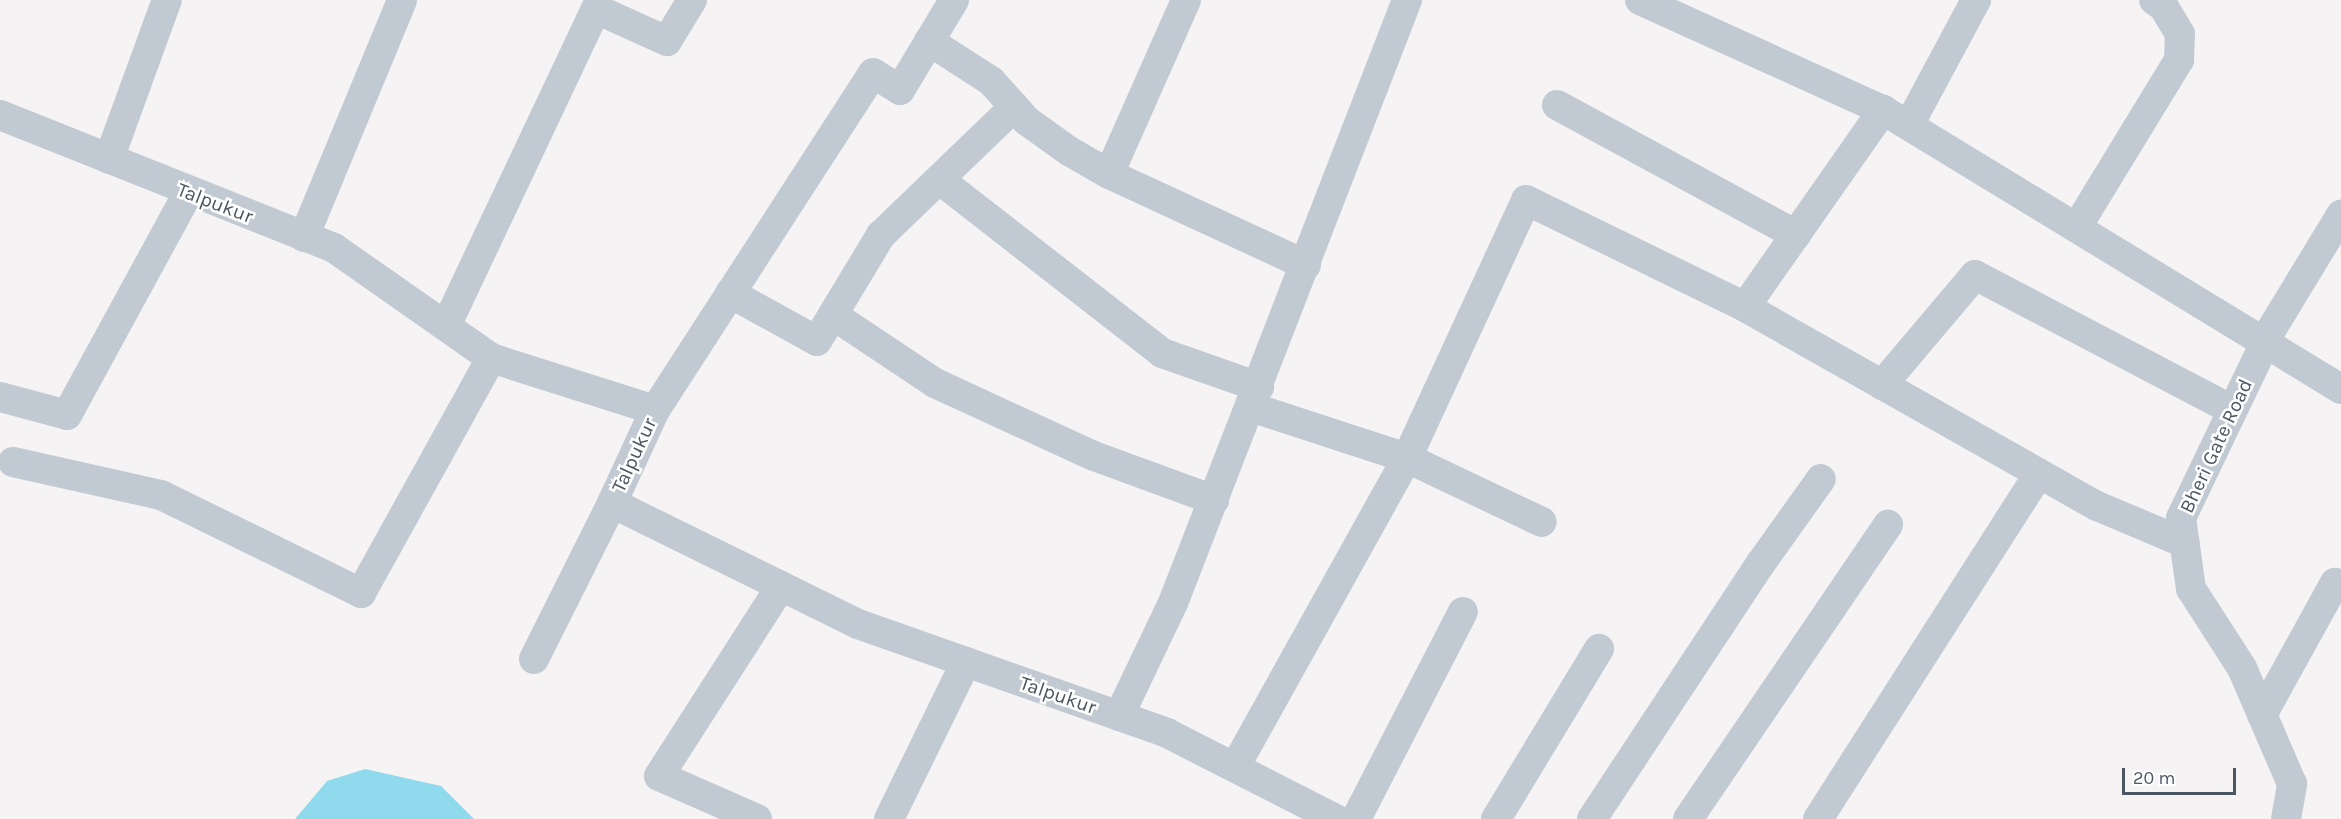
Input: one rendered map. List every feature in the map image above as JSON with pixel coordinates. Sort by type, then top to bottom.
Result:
[{"type":"street","points":[[109,159],[167,0]]},
{"type":"street","points":[[304,237],[402,0]]},
{"type":"street","points":[[446,326],[596,9],[667,41],[692,0]]},
{"type":"street","points":[[1109,174],[1186,0]]},
{"type":"street","points":[[1119,716],[1173,603],[1306,266],[1407,0]]},
{"type":"street","points":[[1640,0],[1884,110],[2266,340],[2341,389]]},
{"type":"street","points":[[1909,126],[1976,0]]},
{"type":"street","points":[[2077,227],[2179,60],[2180,34],[2164,7],[2154,0]]},
{"type":"street","points":[[655,410],[873,73],[900,90],[949,2]]},
{"type":"street","points":[[929,41],[991,81],[1027,121],[1109,174],[1306,266]]},
{"type":"street","points":[[1557,105],[1796,235]]},
{"type":"street","points":[[730,293],[817,341],[881,235],[1014,107]]},
{"type":"street","points":[[1745,307],[1884,110]]},
{"type":"street","name":"Talpukur","points":[[0,116],[188,193],[334,248],[491,358],[655,410],[612,503],[858,624],[1167,733],[1235,767],[1318,815]]},
{"type":"street","points":[[940,180],[1162,353],[1255,397],[1407,458],[1542,522]]},
{"type":"street","points":[[0,397],[67,415],[188,193]]},
{"type":"street","points":[[1235,767],[1407,458],[1526,200],[1745,307],[2097,506],[2185,543]]},
{"type":"street","name":"Bheri Gate Road","points":[[2286,819],[2292,784],[2242,668],[2191,589],[2181,518],[2266,340],[2333,246],[2341,215]]},
{"type":"street","points":[[1882,385],[1975,275],[2232,410]]},
{"type":"street","points":[[833,315],[935,383],[1094,456],[1214,500]]},
{"type":"street","points":[[13,462],[161,495],[361,593],[491,358]]},
{"type":"street","points":[[1818,819],[2039,474]]},
{"type":"street","points":[[1592,819],[1761,563],[1821,479]]},
{"type":"street","points":[[534,658],[612,503]]},
{"type":"street","points":[[1688,819],[1888,525]]},
{"type":"street","points":[[2262,715],[2336,583],[2341,585]]},
{"type":"street","points":[[757,819],[658,776],[781,586]]},
{"type":"street","points":[[1356,819],[1463,612]]},
{"type":"street","points":[[1496,819],[1599,649]]},
{"type":"street","points":[[890,819],[966,662]]},
{"type":"water","points":[[365,769],[441,786],[474,819],[295,819],[327,781]]}]
